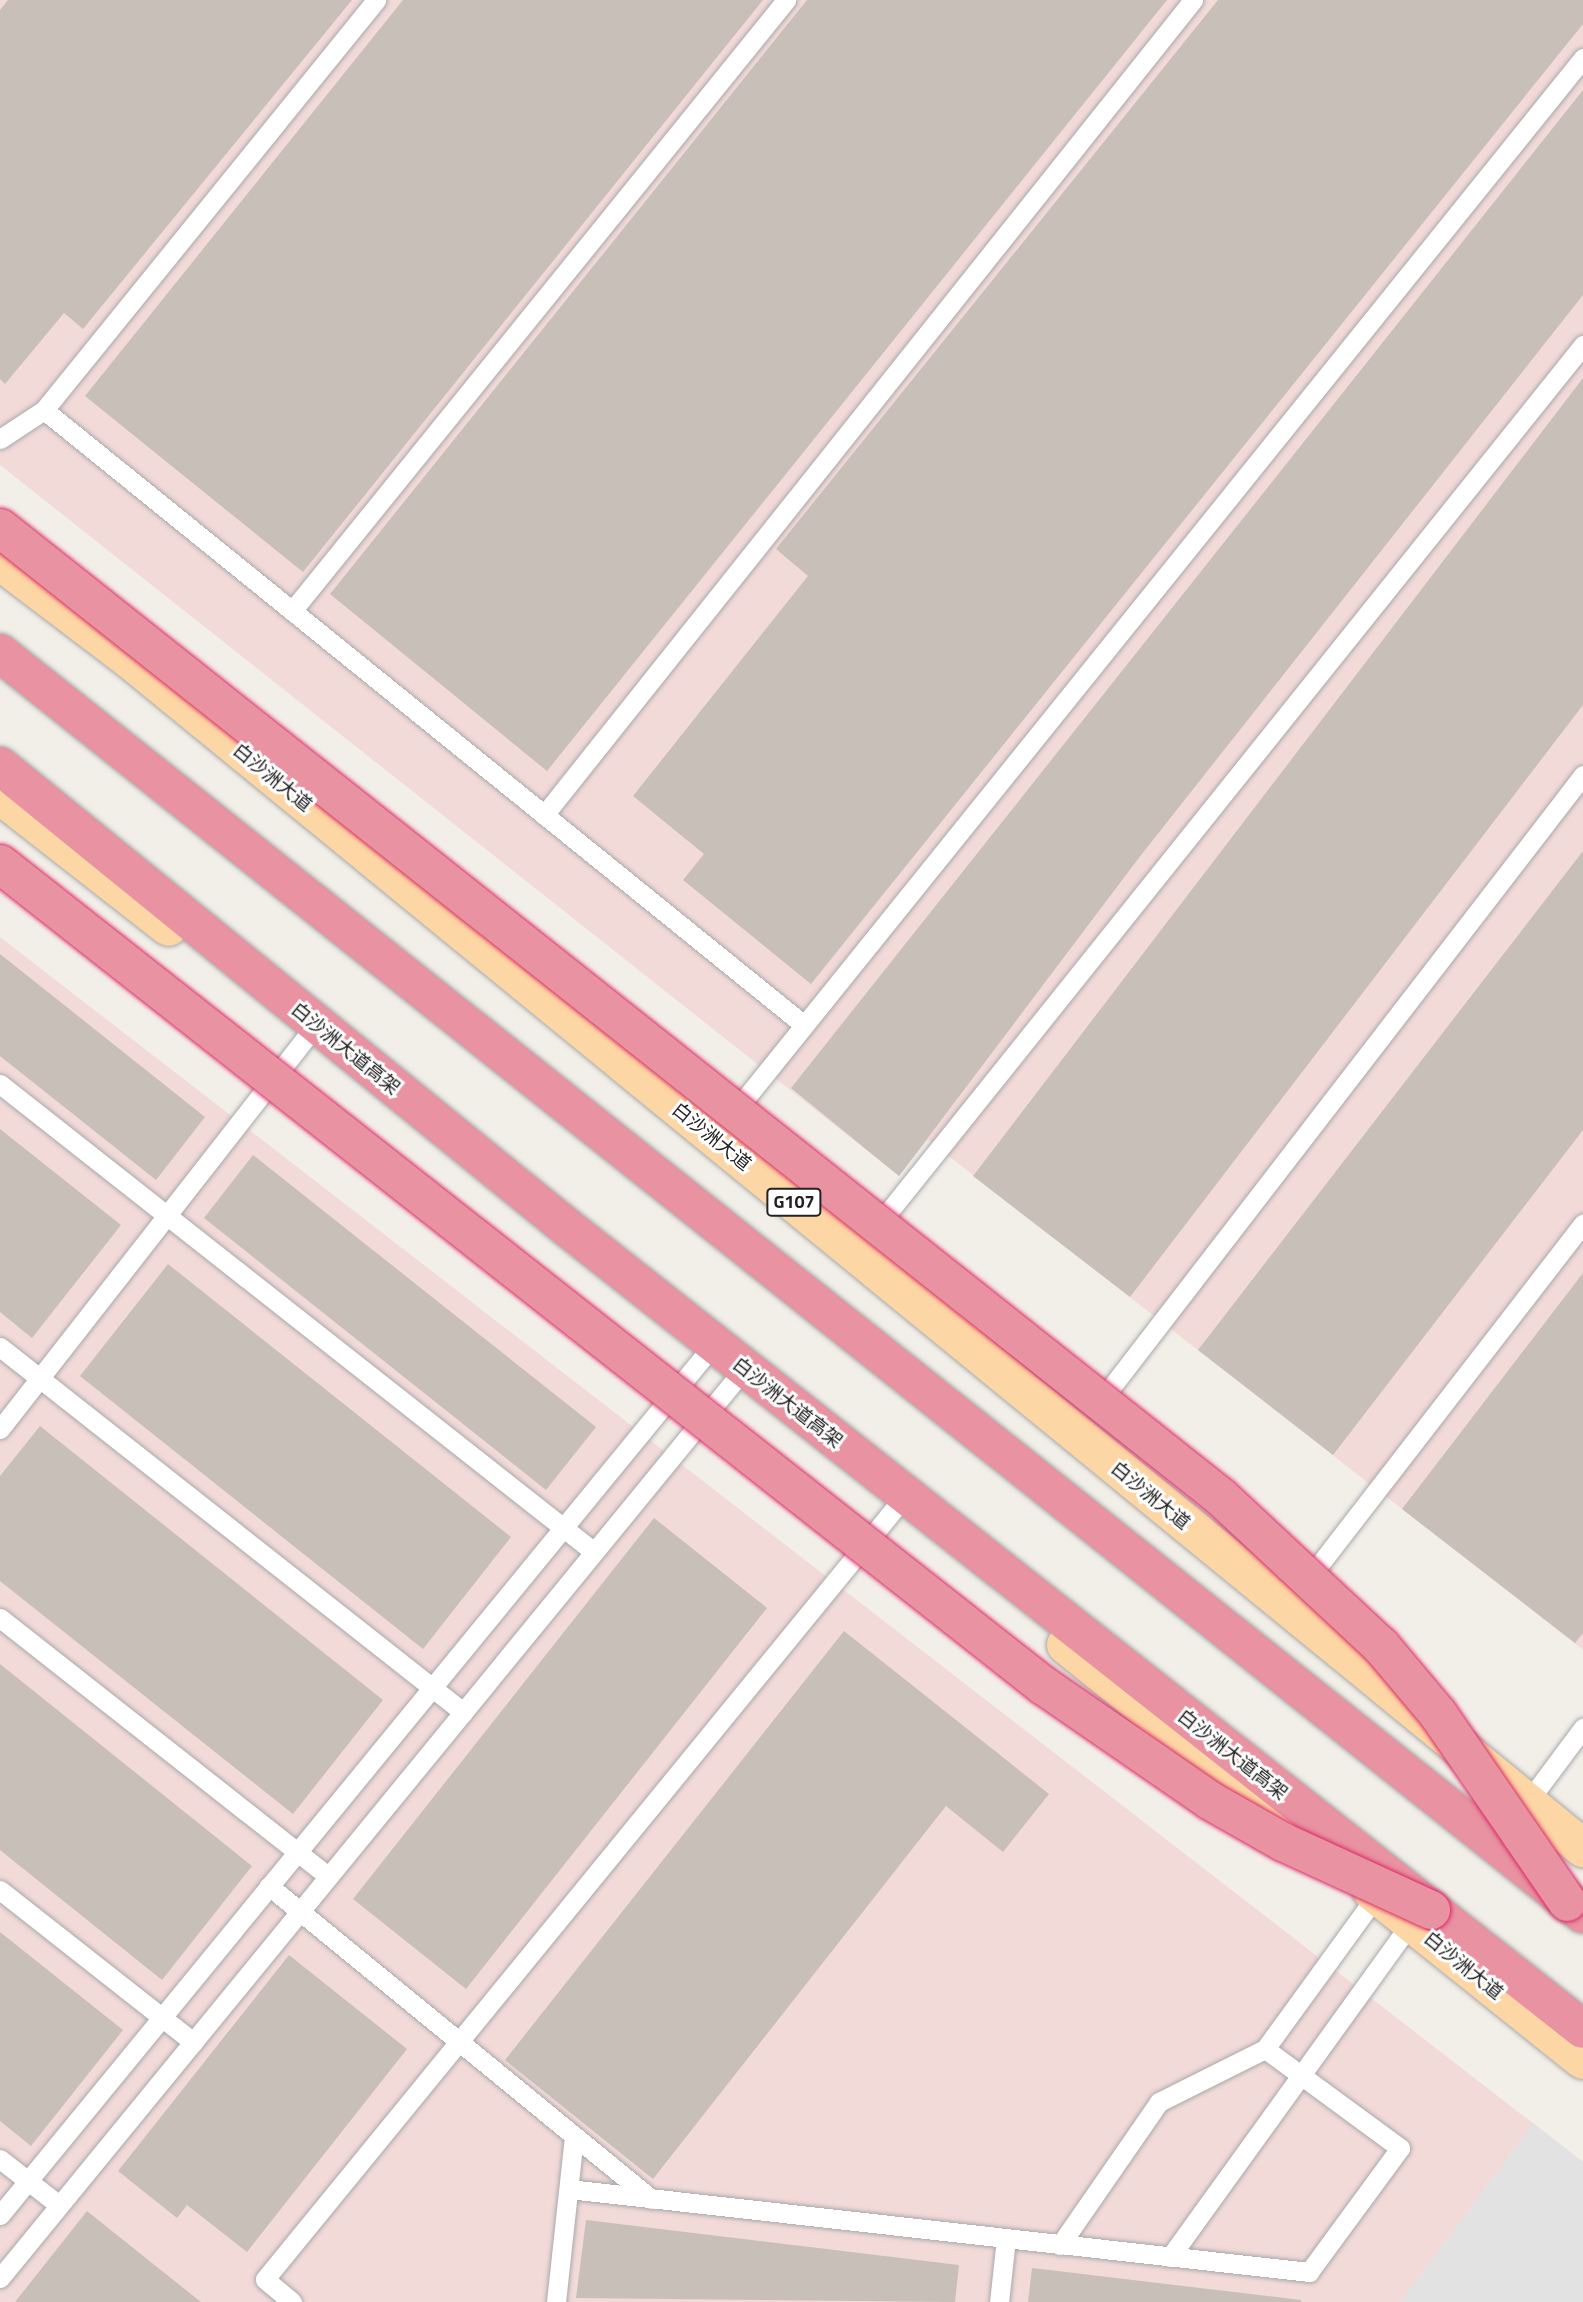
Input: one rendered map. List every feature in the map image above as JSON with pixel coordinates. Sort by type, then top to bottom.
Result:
[{"type":"highway","points":[[0,528],[1221,1497],[1381,1646],[1438,1714],[1575,1908]]},
{"type":"highway","points":[[0,653],[1575,1908]]},
{"type":"highway","name":"白沙洲大道高架","points":[[0,766],[1421,1916],[1583,2029]]},
{"type":"highway","points":[[0,864],[1044,1686],[1241,1818],[1421,1916]]},
{"type":"main road","name":"白沙洲大道","points":[[0,561],[128,658],[1583,1848]]},
{"type":"main road","name":"白沙洲大道","points":[[0,795],[307,1036],[1377,1895],[1421,1916],[1583,2060]]},
{"type":"lane","points":[[0,439],[44,411],[376,0]]},
{"type":"lane","points":[[292,611],[786,0]]},
{"type":"lane","points":[[544,815],[1193,0]]},
{"type":"lane","points":[[714,1137],[1583,58]]},
{"type":"lane","points":[[856,1253],[1583,345]]},
{"type":"lane","points":[[44,411],[804,1025]]},
{"type":"lane","points":[[1076,1433],[1583,775]]},
{"type":"lane","points":[[0,1429],[307,1036]]},
{"type":"lane","points":[[0,1084],[594,1552]]},
{"type":"lane","points":[[1288,1606],[1583,1223]]},
{"type":"lane","points":[[0,1347],[463,1712]]},
{"type":"lane","points":[[0,2215],[705,1355]]},
{"type":"lane","points":[[0,2277],[735,1380]]},
{"type":"lane","points":[[292,2302],[265,2279],[895,1508]]},
{"type":"lane","points":[[0,1618],[328,1877]]},
{"type":"lane","points":[[1527,1803],[1583,1728]]},
{"type":"lane","points":[[269,1886],[651,2200]]},
{"type":"lane","points":[[0,1890],[193,2042]]},
{"type":"lane","points":[[1060,2245],[1159,2102],[1265,2049],[1377,1895]]},
{"type":"lane","points":[[1170,2257],[1301,2075],[1421,1916]]},
{"type":"lane","points":[[569,2189],[1309,2272],[1400,2148],[1265,2049]]},
{"type":"lane","points":[[556,2302],[575,2137]]},
{"type":"lane","points":[[0,2159],[59,2205]]},
{"type":"lane","points":[[999,2302],[1006,2239]]},
{"type":"shaded area","points":[[0,0],[1583,0],[1583,1650],[928,1140],[899,1176],[0,465]]},
{"type":"shaded area","points":[[0,937],[1583,2162],[1583,2302],[0,2302]]},
{"type":"shaded area","points":[[1533,2123],[1583,2162],[1583,2302],[1400,2302]]},
{"type":"building","points":[[8,0],[352,0],[83,329],[64,313],[5,384],[0,379],[0,10]]},
{"type":"building","points":[[403,0],[763,0],[303,572],[85,396]]},
{"type":"building","points":[[807,0],[1167,0],[547,771],[330,594]]},
{"type":"building","points":[[1218,0],[1583,0],[1583,24],[811,984],[683,880],[704,854],[633,796],[808,576],[776,549]]},
{"type":"building","points":[[1583,90],[1583,295],[1138,859],[899,1176],[791,1088]]},
{"type":"building","points":[[1583,378],[1583,705],[1130,1297],[973,1176]]},
{"type":"building","points":[[1583,851],[1583,1130],[1333,1455],[1198,1350]]},
{"type":"building","points":[[0,954],[205,1117],[156,1180],[0,1056]]},
{"type":"building","points":[[0,1129],[121,1225],[32,1338],[0,1312]]},
{"type":"building","points":[[253,1155],[596,1427],[546,1490],[204,1218]]},
{"type":"building","points":[[168,1264],[511,1537],[423,1649],[80,1376]]},
{"type":"building","points":[[1583,1273],[1583,1633],[1575,1643],[1402,1509]]},
{"type":"building","points":[[40,1426],[383,1700],[293,1814],[0,1581],[0,1476]]},
{"type":"building","points":[[654,1518],[767,1608],[466,1989],[353,1899]]},
{"type":"building","points":[[844,1631],[1049,1794],[1003,1852],[946,1806],[653,2179],[505,2060]]},
{"type":"building","points":[[0,1664],[252,1866],[162,1980],[0,1850]]},
{"type":"building","points":[[0,1932],[123,2030],[31,2146],[0,2121]]},
{"type":"building","points":[[289,1955],[407,2049],[247,2252],[187,2205],[177,2218],[118,2171]]},
{"type":"building","points":[[87,2211],[147,2259],[201,2302],[15,2302]]},
{"type":"building","points":[[586,2220],[959,2265],[955,2302],[576,2298]]},
{"type":"building","points":[[1032,2268],[1301,2300],[1301,2302],[1028,2302]]}]
